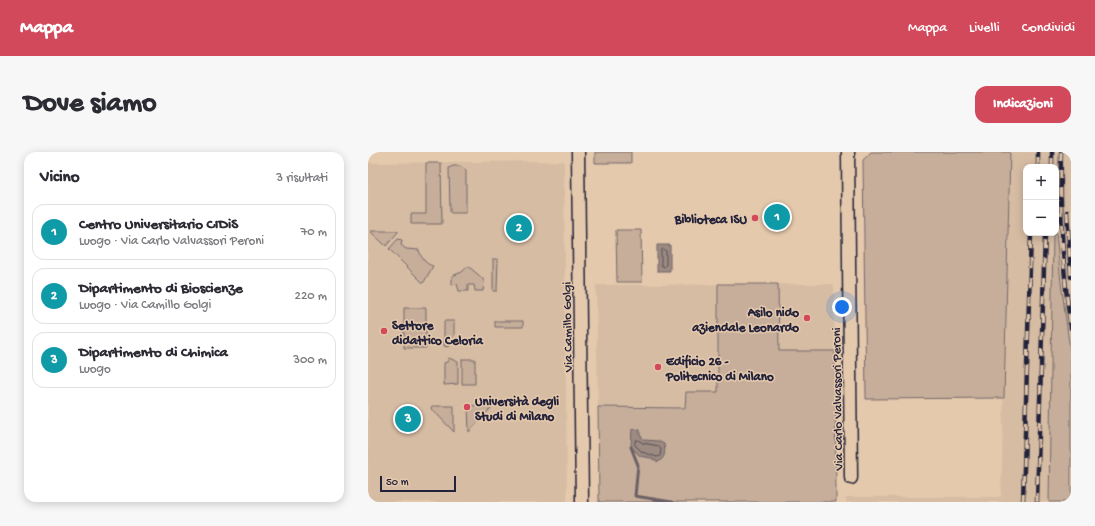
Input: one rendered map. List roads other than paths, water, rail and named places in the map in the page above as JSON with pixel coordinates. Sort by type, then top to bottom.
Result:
[{"type":"street","name":"Via Camillo Golgi","points":[[578,152],[582,502]]},
{"type":"street","name":"Via Carlo Valvassori Peroni","points":[[848,152],[851,478]]},
{"type":"water","points":[[657,245],[670,245],[670,271],[657,271]]},
{"type":"water","points":[[632,429],[640,430],[640,435],[644,440],[658,441],[664,444],[665,449],[661,460],[658,462],[651,458],[640,456],[631,447]]},
{"type":"waterway","points":[[631,447],[638,465],[635,496],[672,502]]},
{"type":"railway","points":[[1038,152],[1038,164]]},
{"type":"railway","points":[[1052,152],[1052,164]]},
{"type":"railway","points":[[1061,152],[1062,240],[1071,328]]},
{"type":"railway","points":[[1067,212],[1071,277]]},
{"type":"railway","points":[[1023,502],[1031,236]]},
{"type":"railway","points":[[1037,502],[1045,236]]},
{"type":"place","name":"Centro Universitario CIDiS","points":[[777,217]]},
{"type":"place","name":"Biblioteca ISU","points":[[755,218]]},
{"type":"place","name":"Dipartimento di Bioscienze","points":[[519,228]]},
{"type":"place","name":"Asilo nido aziendale Leonardo","points":[[807,318]]},
{"type":"place","name":"Settore didattico Celoria","points":[[384,331]]},
{"type":"place","name":"Edificio 26 - Politecnico di Milano","points":[[658,367]]},
{"type":"place","name":"Università degli Studi di Milano","points":[[467,407]]},
{"type":"place","name":"Dipartimento di Chimica","points":[[408,419]]}]
